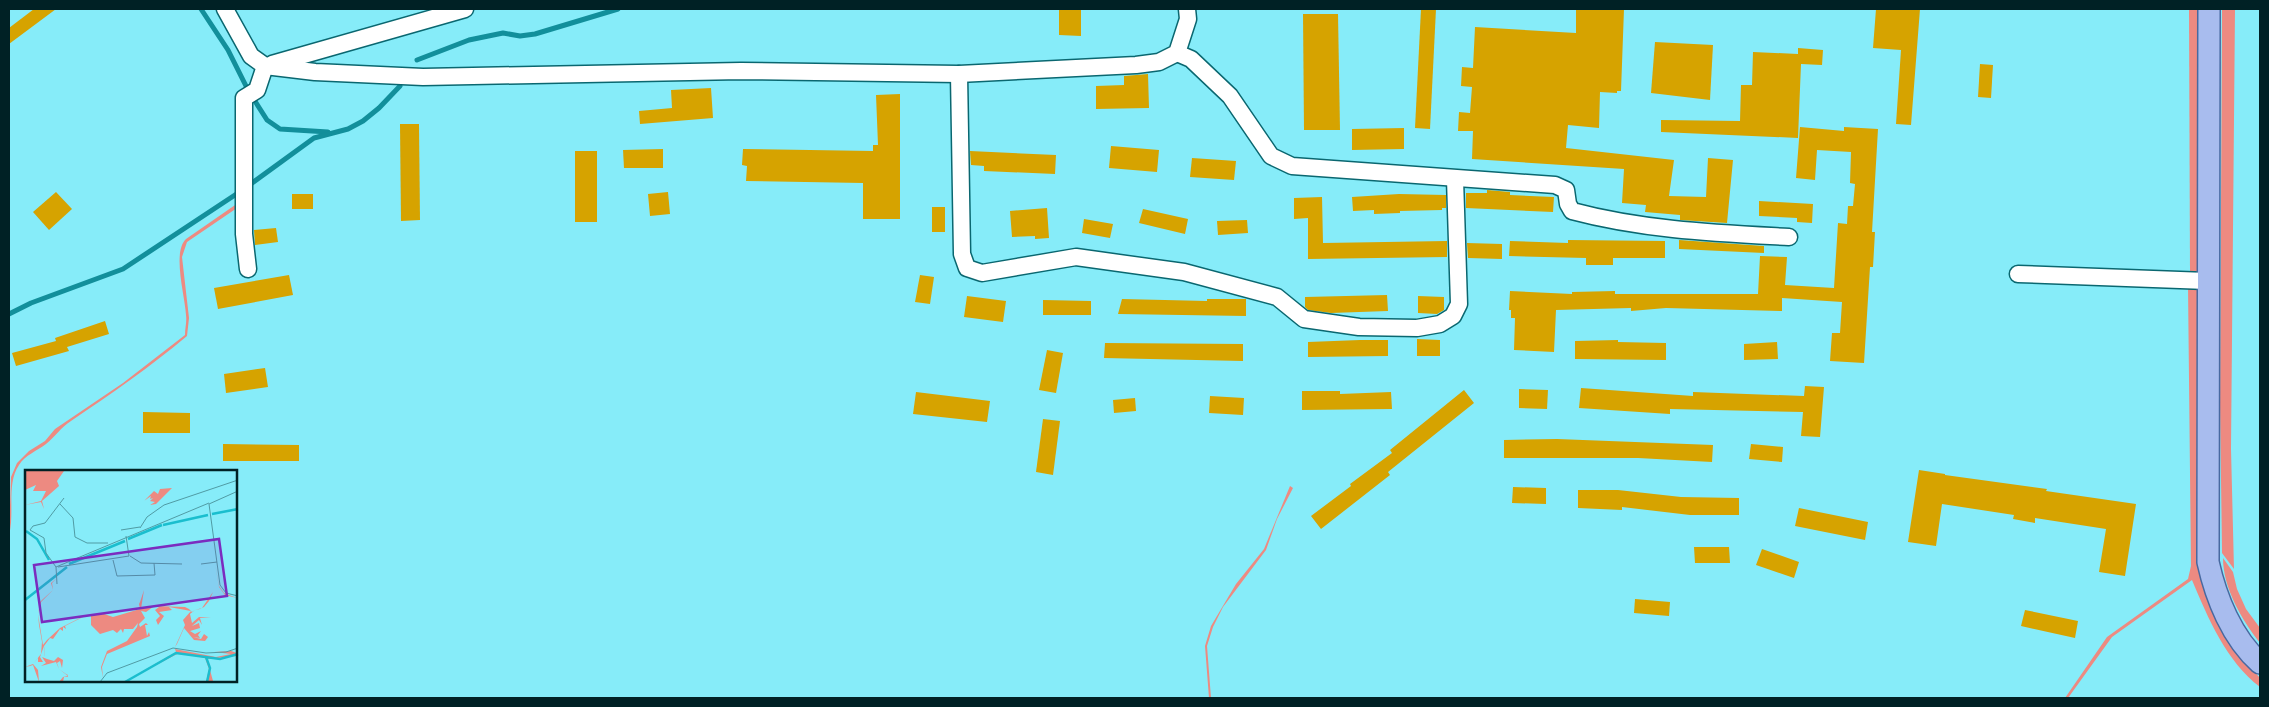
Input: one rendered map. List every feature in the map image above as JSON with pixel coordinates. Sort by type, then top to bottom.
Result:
[{"type":"main road","points":[[2209,9],[2207,281],[2208,562],[2213,587],[2224,612],[2252,656],[2260,663]]},
{"type":"street","points":[[225,9],[251,56],[266,66],[315,72],[423,77],[741,71],[960,74],[1136,65],[1159,62],[1177,53],[1188,18],[1187,9]]},
{"type":"street","points":[[266,66],[465,9]]},
{"type":"street","points":[[1177,53],[1191,59],[1230,96],[1271,156],[1280,162],[1292,166],[1455,180],[1555,185],[1566,190],[1568,204],[1572,211],[1590,216],[1675,230],[1789,237]]},
{"type":"street","points":[[248,269],[244,234],[244,98],[257,90],[266,66]]},
{"type":"street","points":[[960,74],[962,254],[967,268],[982,273],[1076,257],[1184,272],[1224,281],[1277,297],[1304,319],[1359,327],[1418,328],[1440,324],[1453,316],[1459,304],[1455,246],[1455,180]]},
{"type":"street","points":[[2018,274],[2207,281]]},
{"type":"shaded area","points":[[2189,9],[2199,9],[2199,273],[2190,272]]},
{"type":"shaded area","points":[[2222,9],[2235,9],[2231,449],[2234,569],[2222,553],[2220,405]]},
{"type":"shaded area","points":[[238,203],[237,208],[187,242],[182,257],[189,318],[187,336],[159,359],[67,423],[46,444],[28,456],[19,465],[13,481],[9,535],[11,477],[17,463],[29,451],[45,441],[55,429],[123,383],[185,335],[186,318],[180,275],[182,245],[186,239]]},
{"type":"shaded area","points":[[2188,285],[2199,285],[2199,564],[2245,661],[2260,678],[2260,687],[2237,665],[2219,638],[2192,580],[2112,637],[2068,698],[2065,698],[2107,637],[2188,579],[2191,566]]},
{"type":"shaded area","points":[[1290,486],[1293,488],[1277,519],[1266,550],[1223,607],[1213,627],[1207,646],[1211,698],[1209,698],[1205,646],[1211,626],[1236,584],[1264,549]]},
{"type":"shaded area","points":[[2223,558],[2233,572],[2237,589],[2246,609],[2260,628],[2260,643],[2240,614],[2230,592],[2226,581]]},
{"type":"building","points":[[34,9],[56,9],[9,44],[9,28]]},
{"type":"building","points":[[1059,9],[1081,9],[1081,36],[1059,35]]},
{"type":"building","points":[[1421,9],[1436,9],[1430,129],[1415,128]]},
{"type":"building","points":[[1576,9],[1624,9],[1621,91],[1617,91],[1617,93],[1600,92],[1599,128],[1568,125],[1566,148],[1674,160],[1669,196],[1706,197],[1708,158],[1733,160],[1727,223],[1680,220],[1680,215],[1645,212],[1646,205],[1622,203],[1624,169],[1472,159],[1473,131],[1458,131],[1459,112],[1470,113],[1472,87],[1461,86],[1462,67],[1473,68],[1475,27],[1576,33]]},
{"type":"building","points":[[1876,9],[1920,9],[1911,125],[1896,124],[1901,50],[1873,48]]},
{"type":"building","points":[[1303,14],[1338,14],[1340,130],[1304,130]]},
{"type":"building","points":[[1655,42],[1713,45],[1710,100],[1651,93]]},
{"type":"building","points":[[1798,48],[1823,50],[1822,65],[1801,64],[1798,138],[1661,132],[1661,120],[1740,121],[1741,85],[1752,85],[1753,52],[1798,54]]},
{"type":"building","points":[[1980,64],[1993,65],[1991,98],[1978,97]]},
{"type":"building","points":[[1148,74],[1149,108],[1096,109],[1096,86],[1124,85],[1124,76]]},
{"type":"building","points":[[711,88],[713,118],[640,124],[639,111],[672,108],[671,90]]},
{"type":"building","points":[[900,94],[900,219],[863,219],[863,183],[746,181],[747,166],[742,165],[743,149],[873,151],[873,145],[878,145],[876,95]]},
{"type":"building","points":[[400,124],[419,124],[420,220],[401,221]]},
{"type":"building","points":[[1800,127],[1844,131],[1844,127],[1878,129],[1872,232],[1875,232],[1873,267],[1870,267],[1864,363],[1830,361],[1832,333],[1840,333],[1842,302],[1782,298],[1782,311],[1666,308],[1631,311],[1631,308],[1556,310],[1554,352],[1514,350],[1515,318],[1511,318],[1511,310],[1509,310],[1510,291],[1572,294],[1572,292],[1615,291],[1615,294],[1758,294],[1760,256],[1787,257],[1785,285],[1834,288],[1838,223],[1847,224],[1848,206],[1853,206],[1855,184],[1850,183],[1851,152],[1817,150],[1815,180],[1796,178]]},
{"type":"building","points":[[1404,128],[1404,149],[1352,150],[1352,129]]},
{"type":"building","points":[[1111,146],[1159,150],[1157,172],[1109,168]]},
{"type":"building","points":[[663,149],[663,168],[624,168],[623,150]]},
{"type":"building","points":[[575,151],[597,151],[597,222],[575,222]]},
{"type":"building","points":[[970,151],[1056,155],[1055,174],[984,171],[984,166],[971,165]]},
{"type":"building","points":[[1192,158],[1236,161],[1234,180],[1190,177]]},
{"type":"building","points":[[1487,190],[1510,192],[1510,195],[1554,197],[1553,212],[1466,208],[1466,193],[1487,193]]},
{"type":"building","points":[[56,192],[72,209],[49,230],[33,212]]},
{"type":"building","points":[[668,192],[670,214],[650,216],[648,194]]},
{"type":"building","points":[[292,194],[313,194],[313,209],[292,209]]},
{"type":"building","points":[[1399,194],[1446,195],[1446,208],[1442,208],[1442,210],[1374,214],[1374,210],[1353,211],[1352,197]]},
{"type":"building","points":[[1322,197],[1323,243],[1447,241],[1447,257],[1308,259],[1308,218],[1294,219],[1294,198]]},
{"type":"building","points":[[1759,201],[1813,204],[1812,223],[1797,222],[1797,218],[1759,216]]},
{"type":"building","points":[[932,207],[945,207],[945,232],[932,232]]},
{"type":"building","points":[[1047,208],[1049,238],[1035,239],[1035,236],[1012,237],[1010,211]]},
{"type":"building","points":[[1143,209],[1188,219],[1185,234],[1139,223]]},
{"type":"building","points":[[1084,219],[1113,224],[1110,238],[1082,233]]},
{"type":"building","points":[[1247,220],[1248,233],[1218,235],[1217,221]]},
{"type":"building","points":[[276,228],[278,242],[255,245],[254,230]]},
{"type":"building","points":[[1568,240],[1665,241],[1665,258],[1613,258],[1613,265],[1586,265],[1586,258],[1509,256],[1510,241],[1568,243]]},
{"type":"building","points":[[1679,240],[1764,246],[1764,253],[1679,249]]},
{"type":"building","points":[[1467,243],[1502,244],[1502,259],[1468,258]]},
{"type":"building","points":[[289,275],[293,295],[218,309],[214,288]]},
{"type":"building","points":[[920,275],[934,277],[930,304],[915,302]]},
{"type":"building","points":[[1387,295],[1388,311],[1331,313],[1308,310],[1305,307],[1305,297]]},
{"type":"building","points":[[967,296],[1006,301],[1003,322],[964,317]]},
{"type":"building","points":[[1418,296],[1444,297],[1444,310],[1437,314],[1418,313]]},
{"type":"building","points":[[1122,299],[1207,301],[1207,299],[1246,299],[1246,316],[1118,314]]},
{"type":"building","points":[[1043,300],[1091,301],[1091,315],[1043,315]]},
{"type":"building","points":[[105,321],[109,334],[67,347],[69,351],[16,366],[12,353],[56,341],[55,338]]},
{"type":"building","points":[[1417,339],[1440,340],[1440,356],[1417,356]]},
{"type":"building","points":[[1388,340],[1388,356],[1308,357],[1308,342]]},
{"type":"building","points":[[1618,340],[1618,342],[1666,343],[1666,360],[1575,359],[1575,341]]},
{"type":"building","points":[[1777,342],[1778,359],[1744,360],[1744,344]]},
{"type":"building","points":[[1105,343],[1243,344],[1243,361],[1104,358]]},
{"type":"building","points":[[1047,350],[1063,353],[1056,393],[1039,390]]},
{"type":"building","points":[[265,368],[268,387],[226,393],[224,374]]},
{"type":"building","points":[[1805,386],[1824,387],[1820,437],[1801,436],[1803,412],[1670,409],[1670,414],[1579,408],[1581,388],[1693,396],[1693,392],[1804,396]]},
{"type":"building","points":[[1519,389],[1548,390],[1547,409],[1519,408]]},
{"type":"building","points":[[1464,390],[1474,403],[1388,472],[1390,475],[1321,529],[1311,516],[1392,453],[1390,450]]},
{"type":"building","points":[[1302,391],[1340,391],[1340,394],[1391,392],[1392,409],[1302,410]]},
{"type":"building","points":[[916,392],[990,401],[987,422],[913,414]]},
{"type":"building","points":[[1210,396],[1244,398],[1243,415],[1209,413]]},
{"type":"building","points":[[1135,398],[1136,411],[1114,413],[1113,400]]},
{"type":"building","points":[[143,412],[190,413],[190,433],[143,433]]},
{"type":"building","points":[[1043,419],[1060,421],[1053,475],[1036,472]]},
{"type":"building","points":[[1557,439],[1713,445],[1712,462],[1638,458],[1504,458],[1504,440]]},
{"type":"building","points":[[223,444],[299,445],[299,461],[223,461]]},
{"type":"building","points":[[1751,444],[1783,447],[1782,462],[1749,459]]},
{"type":"building","points":[[1919,470],[2136,504],[2125,576],[2099,572],[2106,529],[2035,518],[2035,523],[2013,519],[2014,515],[1942,504],[1936,546],[1908,542]]},
{"type":"building","points":[[1513,487],[1546,488],[1546,504],[1512,503]]},
{"type":"building","points":[[1578,490],[1618,490],[1681,497],[1739,498],[1739,515],[1690,515],[1622,507],[1622,510],[1578,508]]},
{"type":"building","points":[[1799,508],[1868,522],[1865,540],[1795,526]]},
{"type":"building","points":[[1694,547],[1729,547],[1730,563],[1695,563]]},
{"type":"building","points":[[1762,549],[1799,562],[1794,578],[1756,565]]},
{"type":"building","points":[[1635,599],[1670,602],[1669,616],[1634,613]]},
{"type":"building","points":[[2025,610],[2078,621],[2075,638],[2021,626]]},
{"type":"waterway","points":[[201,9],[228,50],[247,88]]},
{"type":"waterway","points":[[417,60],[469,40],[503,33],[520,36],[535,34],[618,9]]},
{"type":"waterway","points":[[248,186],[314,138],[348,129],[363,121],[379,108],[400,86]]},
{"type":"waterway","points":[[253,98],[267,120],[280,129],[328,132]]},
{"type":"waterway","points":[[9,314],[31,303],[123,269],[241,191]]}]
